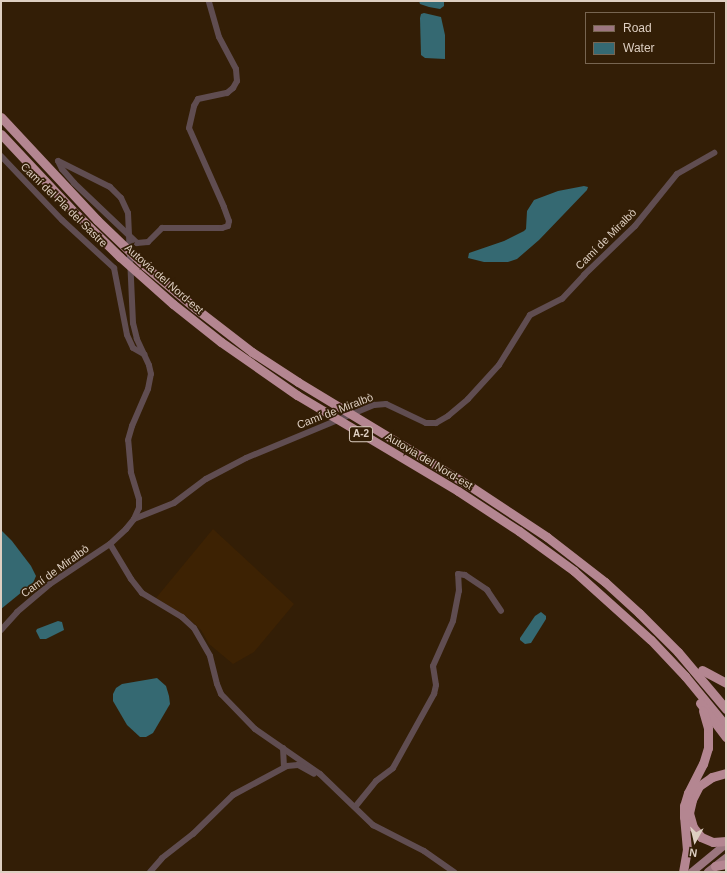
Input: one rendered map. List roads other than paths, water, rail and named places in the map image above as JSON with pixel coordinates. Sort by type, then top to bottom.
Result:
[{"type":"highway","name":"Autovia del Nord-est","points":[[1,117],[97,220],[145,266],[195,308],[252,352],[298,382],[524,520],[599,577],[655,629],[726,709]]},
{"type":"highway","name":"Autovia del Nord-est","points":[[1,134],[73,211],[120,257],[173,304],[221,342],[292,392],[458,491],[552,554],[593,587],[646,635],[685,676],[726,726]]},
{"type":"highway","points":[[434,464],[448,469],[488,493],[586,561],[651,616],[702,670],[726,699]]},
{"type":"highway","points":[[552,554],[555,559],[643,641],[699,702],[726,736]]},
{"type":"highway","points":[[702,670],[726,683]]},
{"type":"highway","points":[[683,872],[687,850],[684,806],[688,792],[704,760],[708,743],[707,724],[699,702]]},
{"type":"highway","points":[[726,773],[712,777],[699,786],[692,800],[689,813],[693,827],[702,837],[714,842],[726,841]]},
{"type":"highway","points":[[711,869],[726,864]]},
{"type":"main road","points":[[692,872],[726,844]]},
{"type":"main road","points":[[700,872],[726,851]]},
{"type":"main road","points":[[711,869],[726,858]]},
{"type":"street","name":"Camí del Pla del Sastre","points":[[144,354],[134,330],[131,287],[129,231],[128,213],[116,192],[104,182],[58,160],[62,169],[74,183],[137,243],[148,242],[162,228],[226,227],[229,223],[224,207],[194,141],[190,128],[194,106],[198,99],[228,93],[237,81],[236,69],[219,37],[209,1]]},
{"type":"street","name":"Camí de Miralbò","points":[[1,630],[17,612],[50,584],[110,544],[134,519],[174,503],[206,479],[246,458],[378,404],[386,404],[418,420],[430,423],[439,422],[453,413],[468,399],[505,357],[530,315],[562,299],[584,274],[635,226],[678,174],[714,153]]},
{"type":"street","name":"Camí del Pla del Sastre","points":[[1,156],[62,220],[114,268],[127,335],[133,348],[144,354]]},
{"type":"street","points":[[134,519],[138,511],[139,502],[131,472],[128,442],[132,426],[151,380],[150,368],[144,354]]},
{"type":"street","points":[[110,544],[131,579],[142,593],[182,617],[194,628],[210,656],[217,684],[223,697],[258,731],[325,778],[373,825],[424,851],[454,872]]},
{"type":"street","points":[[355,807],[378,780],[393,768],[435,691],[436,685],[433,666],[453,621],[460,588],[458,574],[465,575],[487,590],[501,611]]},
{"type":"street","points":[[283,748],[284,767]]},
{"type":"street","points":[[150,872],[162,858],[193,834],[230,797],[284,767],[298,765],[325,778]]},
{"type":"water","points":[[419,1],[444,1],[444,6],[440,9],[429,7],[420,4]]},
{"type":"water","points":[[424,13],[441,17],[445,35],[445,59],[425,58],[421,55],[420,18],[421,14]]},
{"type":"water","points":[[584,186],[588,187],[587,190],[539,240],[517,259],[508,262],[484,262],[468,258],[469,253],[504,241],[524,231],[526,229],[527,211],[534,200],[558,191]]},
{"type":"water","points":[[1,530],[12,541],[31,566],[36,576],[33,583],[1,609]]},
{"type":"water","points":[[541,612],[546,616],[546,619],[531,643],[525,644],[520,640],[520,638],[535,616]]},
{"type":"water","points":[[58,621],[62,622],[64,630],[46,639],[40,639],[36,631],[37,629]]},
{"type":"water","points":[[157,678],[166,686],[170,704],[153,733],[146,737],[140,737],[127,725],[113,701],[113,694],[116,688],[122,684]]}]
